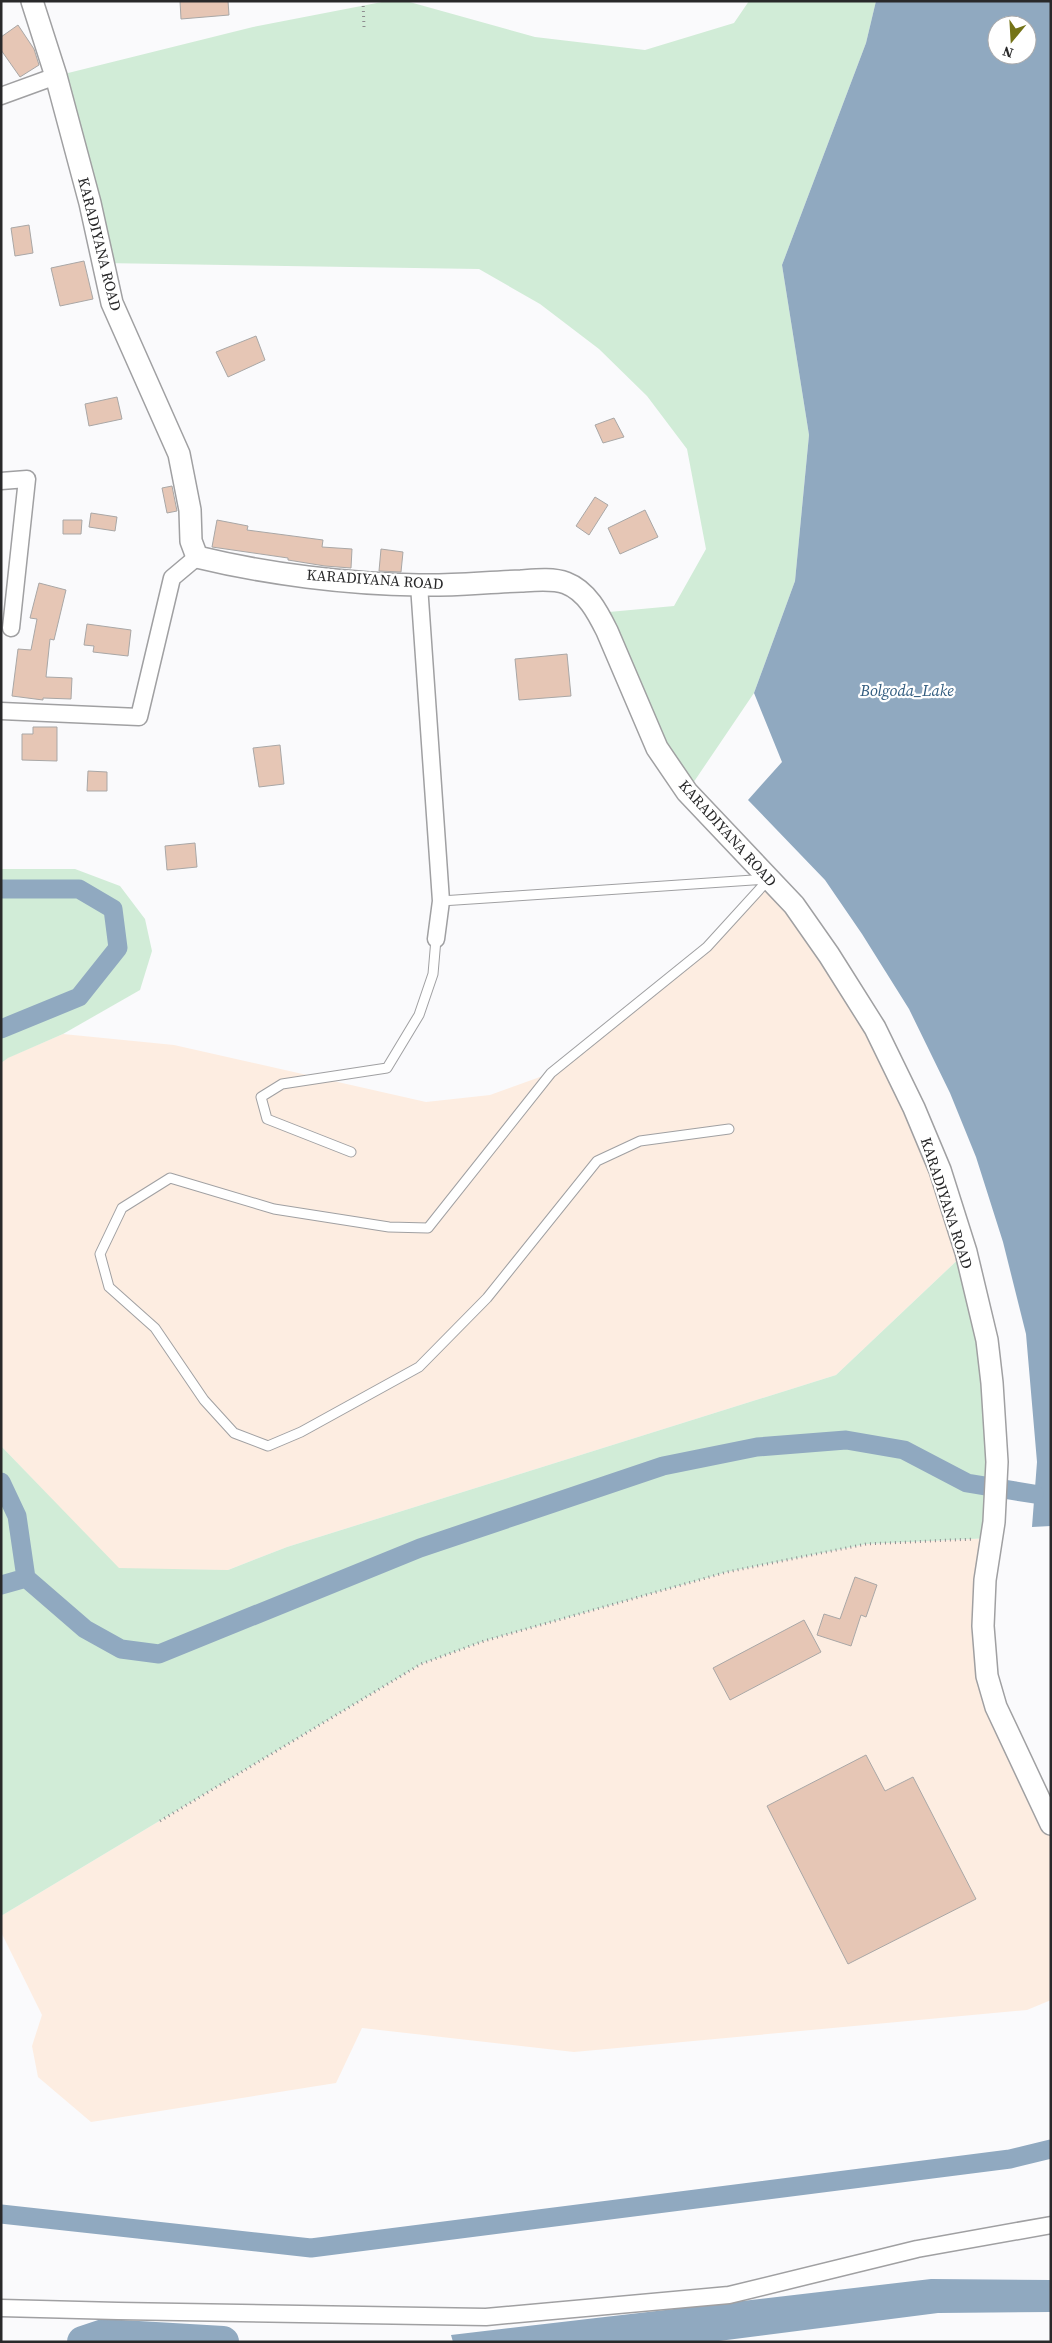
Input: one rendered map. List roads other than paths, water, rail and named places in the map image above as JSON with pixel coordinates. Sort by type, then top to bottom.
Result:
[{"type":"street","name":"KARADIYANA ROAD","points":[[32,1],[56,76],[90,202],[112,303],[179,454],[190,510],[191,541],[197,557],[323,578],[419,585],[542,580],[566,583],[586,596],[598,613],[607,631],[657,748],[687,792],[794,905],[829,955],[875,1028],[914,1108],[940,1170],[966,1252],[987,1340],[997,1462],[993,1530],[985,1580],[983,1626],[986,1676],[996,1706],[1051,1824]]},
{"type":"street","points":[[1,96],[56,76]]},
{"type":"street","points":[[1,480],[27,479],[11,628]]},
{"type":"street","points":[[1,711],[139,717],[172,578],[197,557]]},
{"type":"street","points":[[419,585],[441,901],[436,939]]},
{"type":"street","points":[[1,2308],[118,2312],[486,2317],[728,2295],[917,2249],[1051,2225]]},
{"type":"lane","points":[[441,901],[769,879]]},
{"type":"lane","points":[[728,1129],[640,1141],[597,1161],[488,1298],[419,1367],[301,1432],[268,1446],[234,1433],[204,1400],[154,1328],[109,1287],[100,1254],[122,1208],[170,1178],[274,1209],[389,1228],[428,1228],[551,1073],[707,947],[769,879]]},
{"type":"lane","points":[[351,1152],[267,1119],[261,1097],[282,1084],[387,1068],[419,1015],[433,974],[436,939]]},
{"type":"water","name":"Bolgoda_Lake","points":[[876,1],[1051,1],[1051,1526],[1032,1527],[1037,1462],[1026,1334],[1003,1242],[976,1157],[950,1093],[909,1009],[862,934],[825,880],[748,800],[782,762],[754,693],[795,581],[809,435],[782,265],[866,43]]},
{"type":"water","points":[[931,2279],[1051,2280],[1051,2312],[938,2313],[711,2342],[453,2342],[451,2335]]},
{"type":"waterway","points":[[1,889],[79,889],[113,909],[118,948],[79,997],[1,1029]]},
{"type":"waterway","points":[[1,1585],[26,1578],[85,1629],[121,1649],[159,1654],[420,1548],[663,1466],[757,1447],[846,1440],[904,1450],[967,1483],[1034,1494]]},
{"type":"waterway","points":[[1,1482],[17,1516],[26,1578]]},
{"type":"waterway","points":[[1,2214],[311,2248],[1010,2159],[1051,2149]]},
{"type":"waterway","points":[[83,2342],[104,2335],[223,2342]]}]
